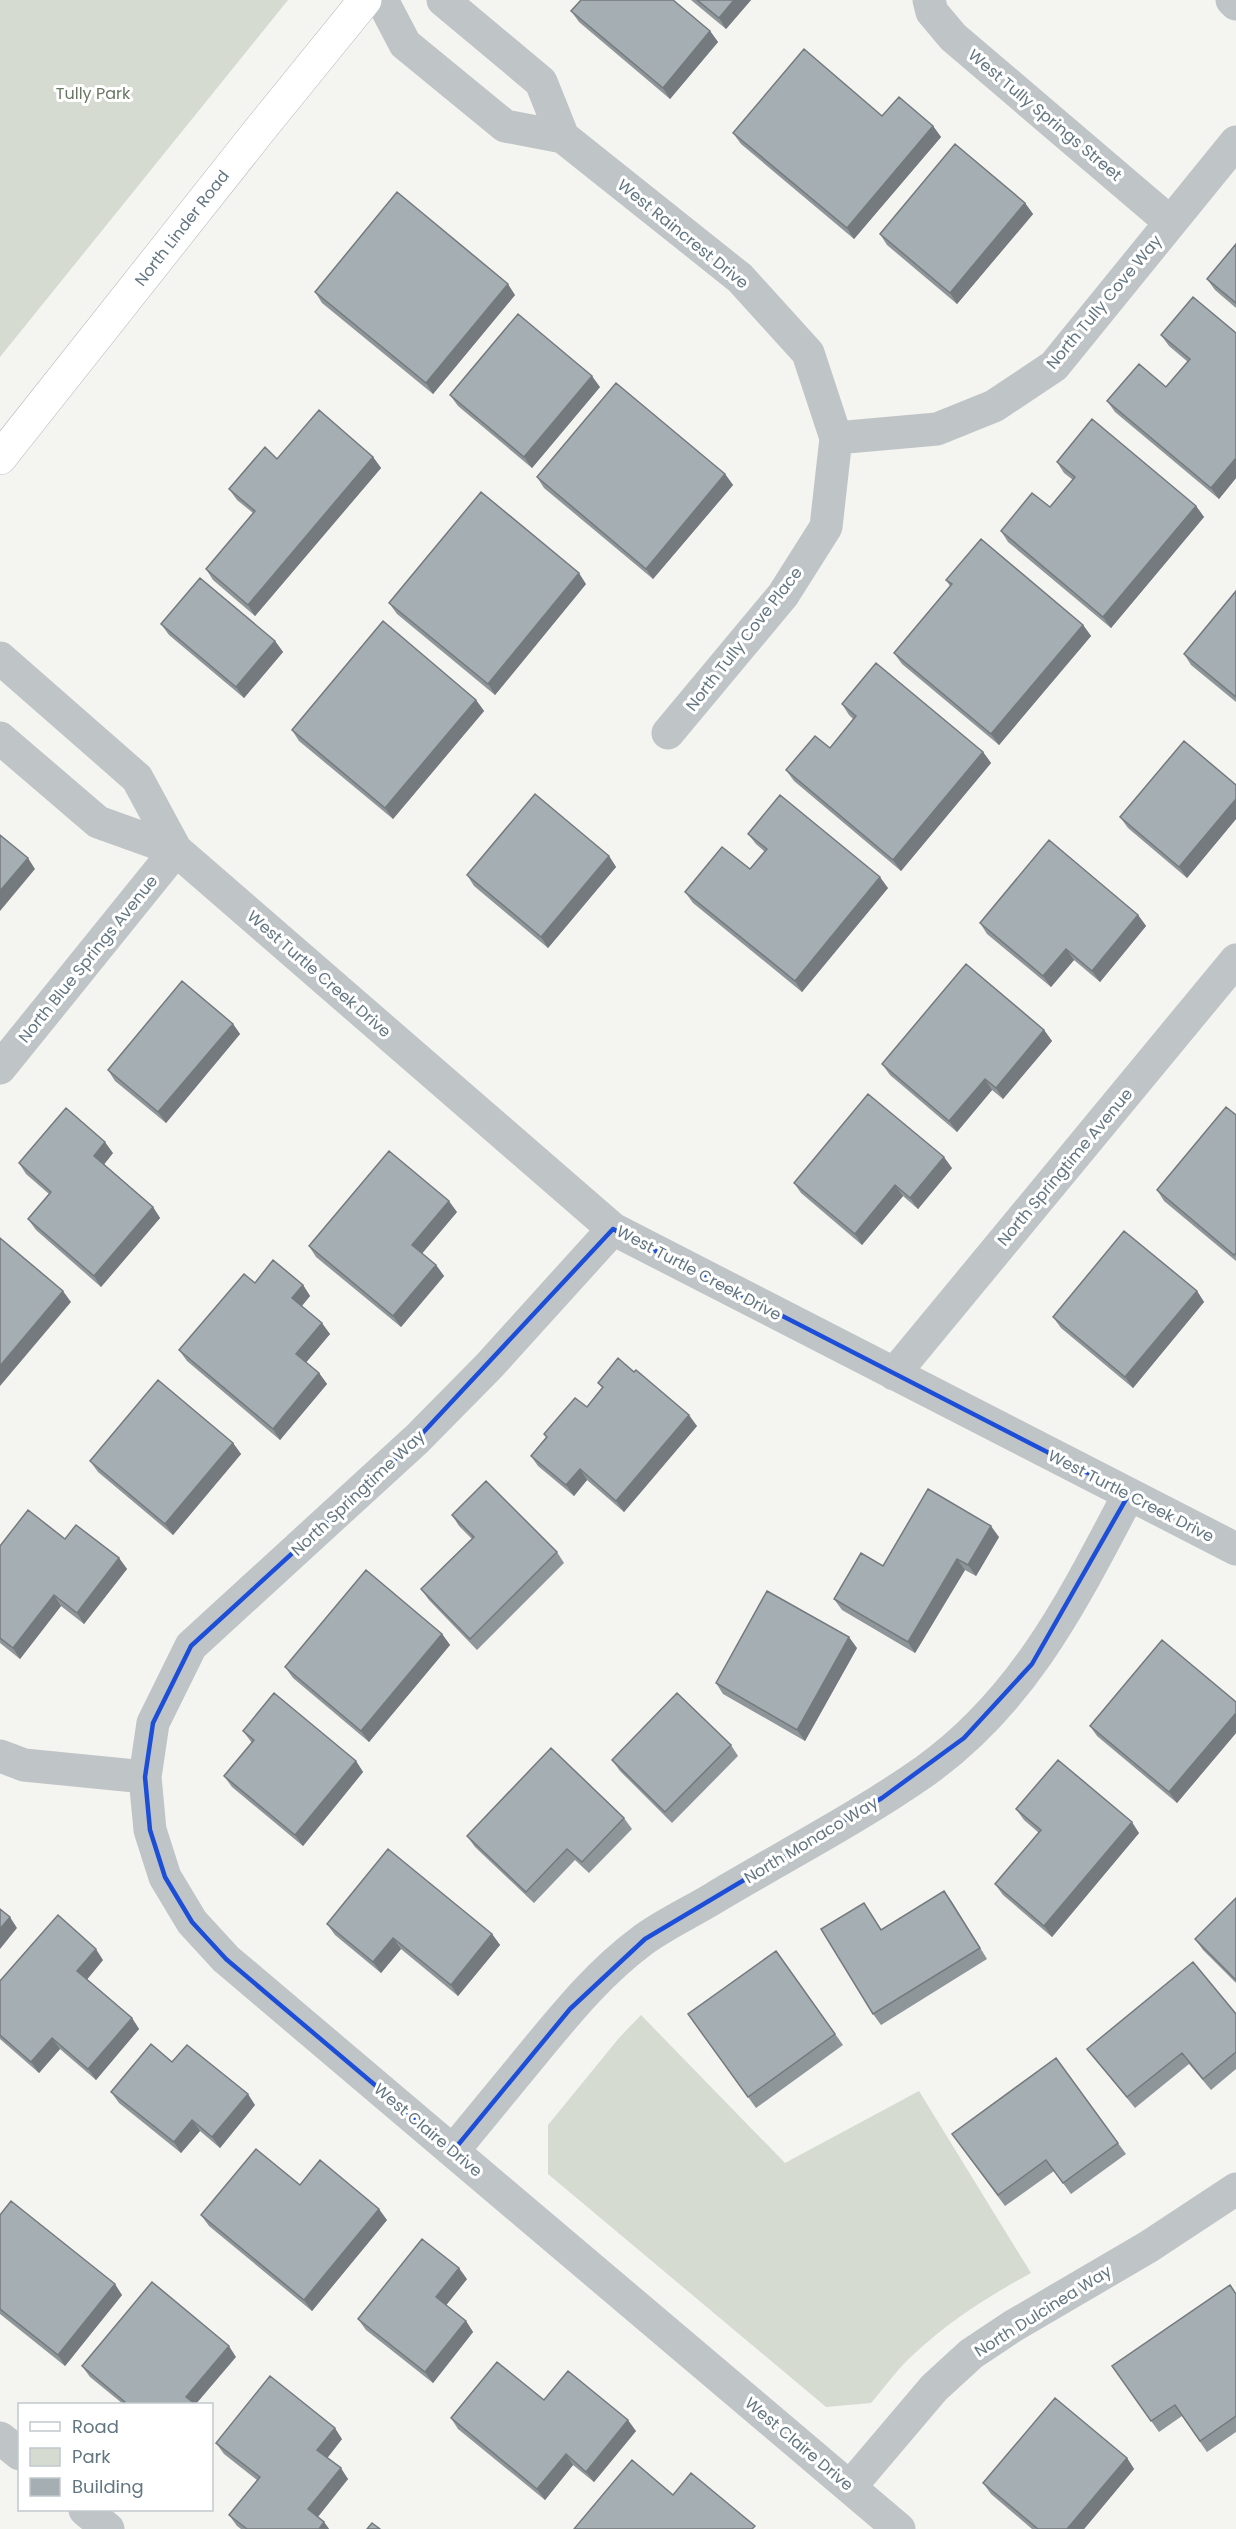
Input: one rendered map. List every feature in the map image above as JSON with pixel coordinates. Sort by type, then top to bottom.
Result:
[{"type":"main road","name":"North Linder Road","points":[[0,458],[365,0]]},
{"type":"street","name":"West Raincrest Drive","points":[[382,0],[405,44],[505,126],[563,137],[740,278],[808,354],[836,438]]},
{"type":"street","name":"West Raincrest Drive","points":[[443,0],[541,82],[563,137]]},
{"type":"street","name":"West Tully Springs Street","points":[[929,0],[932,12],[953,37],[1170,222]]},
{"type":"street","points":[[1232,0],[1236,4]]},
{"type":"street","name":"North Tully Cove Way","points":[[836,438],[937,429],[994,406],[1054,366],[1236,142]]},
{"type":"street","name":"North Tully Cove Place","points":[[668,733],[783,595],[826,527],[836,438]]},
{"type":"street","name":"West Turtle Creek Drive","points":[[0,658],[137,778],[176,850],[613,1229],[1236,1549]]},
{"type":"street","name":"West Turtle Creek Drive","points":[[0,738],[98,822],[176,850]]},
{"type":"street","name":"North Blue Springs Avenue","points":[[0,1068],[176,850]]},
{"type":"street","name":"North Springtime Avenue","points":[[894,1374],[1236,960]]},
{"type":"street","name":"North Springtime Way","points":[[145,1777],[153,1723],[191,1646],[417,1439],[489,1366],[613,1229]]},
{"type":"street","name":"North Monaco Way","points":[[453,2151],[570,2009],[605,1971],[645,1939],[882,1798],[925,1770],[964,1738],[1000,1702],[1032,1664],[1061,1621],[1129,1494]]},
{"type":"street","points":[[0,1756],[24,1765],[145,1777]]},
{"type":"street","name":"West Claire Drive","points":[[145,1777],[150,1830],[165,1877],[192,1922],[226,1959],[899,2529]]},
{"type":"street","name":"North Dulcinea Way","points":[[850,2487],[934,2388],[971,2354],[1013,2326],[1148,2247],[1236,2188]]},
{"type":"street","points":[[0,2438],[18,2452]]},
{"type":"street","points":[[86,2511],[108,2529]]},
{"type":"highlighted area","points":[[613,1229],[1129,1494],[1032,1664],[964,1738],[882,1798],[645,1939],[570,2009],[453,2151],[226,1959],[192,1922],[165,1877],[150,1830],[145,1777],[153,1723],[191,1646],[417,1439]]},
{"type":"green space","name":"Tully Park","points":[[0,0],[288,0],[0,357]]},
{"type":"green space","points":[[641,2015],[785,2163],[919,2091],[1031,2273],[985,2300],[927,2342],[908,2359],[871,2403],[826,2407],[548,2174],[548,2125],[619,2038]]},
{"type":"building","points":[[581,0],[673,0],[710,31],[663,88],[571,11]]},
{"type":"building","points":[[697,0],[734,0],[719,18]]},
{"type":"building","points":[[804,49],[882,116],[899,97],[933,126],[847,228],[733,133]]},
{"type":"building","points":[[955,144],[1025,203],[950,293],[880,234]]},
{"type":"building","points":[[397,192],[508,284],[426,383],[315,292]]},
{"type":"building","points":[[1236,244],[1236,303],[1207,279]]},
{"type":"building","points":[[1193,297],[1236,333],[1236,458],[1211,488],[1107,401],[1139,364],[1166,387],[1190,359],[1161,335]]},
{"type":"building","points":[[518,314],[592,376],[524,457],[450,395]]},
{"type":"building","points":[[616,383],[725,474],[646,569],[537,477]]},
{"type":"building","points":[[319,410],[373,457],[248,605],[206,569],[255,511],[229,489],[265,447],[277,459]]},
{"type":"building","points":[[1092,419],[1196,506],[1103,617],[1001,531],[1032,493],[1050,507],[1075,477],[1057,462]]},
{"type":"building","points":[[481,492],[579,573],[488,684],[389,603]]},
{"type":"building","points":[[981,539],[1083,625],[991,734],[894,653],[952,584],[946,580]]},
{"type":"building","points":[[200,578],[275,641],[236,687],[161,624]]},
{"type":"building","points":[[1236,591],[1236,697],[1184,654]]},
{"type":"building","points":[[383,621],[476,700],[385,808],[292,730]]},
{"type":"building","points":[[876,663],[983,752],[893,860],[786,770],[815,736],[830,748],[856,716],[842,704]]},
{"type":"building","points":[[1184,741],[1236,785],[1236,799],[1179,867],[1120,817]]},
{"type":"building","points":[[535,794],[609,856],[541,937],[467,875]]},
{"type":"building","points":[[780,795],[880,877],[795,981],[685,892],[722,847],[750,869],[767,849],[748,834]]},
{"type":"building","points":[[0,835],[28,858],[0,891]]},
{"type":"building","points":[[1049,840],[1138,915],[1092,971],[1066,949],[1043,976],[980,923]]},
{"type":"building","points":[[966,964],[1044,1030],[996,1088],[985,1079],[949,1121],[882,1064]]},
{"type":"building","points":[[182,981],[233,1024],[158,1112],[108,1070]]},
{"type":"building","points":[[868,1094],[944,1157],[910,1198],[895,1185],[855,1234],[794,1183]]},
{"type":"building","points":[[1226,1107],[1236,1115],[1236,1253],[1234,1255],[1157,1190]]},
{"type":"building","points":[[66,1108],[105,1142],[94,1156],[153,1207],[94,1276],[28,1219],[51,1192],[19,1163]]},
{"type":"building","points":[[389,1151],[449,1201],[412,1245],[436,1265],[393,1316],[309,1246]]},
{"type":"building","points":[[1124,1231],[1197,1291],[1125,1377],[1053,1317]]},
{"type":"building","points":[[0,1238],[63,1291],[0,1366]]},
{"type":"building","points":[[273,1260],[303,1285],[292,1298],[322,1323],[296,1354],[319,1373],[273,1429],[179,1350],[244,1274],[255,1283]]},
{"type":"building","points":[[618,1358],[634,1372],[636,1370],[689,1415],[616,1501],[580,1469],[566,1485],[531,1456],[547,1437],[544,1434],[575,1398],[587,1407],[603,1387],[598,1383]]},
{"type":"building","points":[[158,1380],[233,1443],[165,1524],[90,1461]]},
{"type":"building","points":[[486,1481],[557,1552],[470,1639],[421,1589],[474,1537],[452,1515]]},
{"type":"building","points":[[928,1489],[991,1526],[968,1565],[957,1559],[908,1642],[834,1599],[861,1553],[883,1566]]},
{"type":"building","points":[[28,1510],[65,1539],[76,1525],[119,1558],[77,1613],[54,1595],[13,1648],[0,1638],[0,1546]]},
{"type":"building","points":[[366,1570],[442,1634],[361,1731],[285,1667]]},
{"type":"building","points":[[767,1591],[849,1637],[797,1730],[716,1683]]},
{"type":"building","points":[[1162,1640],[1236,1702],[1236,1713],[1169,1792],[1090,1726]]},
{"type":"building","points":[[274,1693],[356,1761],[295,1835],[224,1776],[254,1740],[243,1731]]},
{"type":"building","points":[[677,1693],[731,1745],[665,1812],[612,1760]]},
{"type":"building","points":[[551,1748],[624,1818],[582,1862],[567,1849],[526,1892],[467,1836]]},
{"type":"building","points":[[1058,1760],[1132,1822],[1044,1926],[995,1884],[1041,1830],[1016,1809]]},
{"type":"building","points":[[388,1849],[492,1934],[451,1985],[393,1938],[373,1962],[327,1924]]},
{"type":"building","points":[[944,1891],[980,1948],[873,2014],[821,1929],[864,1903],[881,1930]]},
{"type":"building","points":[[1236,1898],[1236,1980],[1195,1939]]},
{"type":"building","points":[[0,1909],[10,1917],[0,1929]]},
{"type":"building","points":[[58,1915],[96,1949],[77,1971],[132,2018],[88,2069],[52,2038],[31,2062],[0,2035],[0,1981]]},
{"type":"building","points":[[776,1951],[835,2034],[748,2097],[688,2014]]},
{"type":"building","points":[[1193,1962],[1236,2014],[1236,2052],[1203,2079],[1182,2053],[1127,2097],[1087,2049]]},
{"type":"building","points":[[151,2044],[172,2062],[187,2045],[248,2094],[212,2137],[192,2120],[174,2142],[111,2092]]},
{"type":"building","points":[[1056,2058],[1118,2143],[1063,2183],[1046,2160],[998,2195],[952,2134]]},
{"type":"building","points":[[256,2149],[300,2185],[320,2160],[379,2209],[304,2300],[201,2215]]},
{"type":"building","points":[[11,2201],[115,2284],[58,2355],[0,2309],[0,2215]]},
{"type":"building","points":[[422,2239],[459,2268],[436,2297],[466,2321],[425,2372],[358,2319]]},
{"type":"building","points":[[152,2282],[229,2346],[186,2397],[194,2403],[124,2403],[82,2366]]},
{"type":"building","points":[[1230,2285],[1236,2294],[1236,2416],[1200,2441],[1175,2405],[1151,2421],[1112,2366]]},
{"type":"building","points":[[497,2362],[544,2400],[568,2371],[628,2420],[586,2472],[566,2454],[537,2489],[451,2418]]},
{"type":"building","points":[[270,2376],[335,2428],[317,2450],[341,2468],[308,2509],[324,2522],[319,2529],[247,2529],[229,2515],[260,2477],[216,2443]]},
{"type":"building","points":[[1055,2398],[1127,2458],[1067,2529],[1038,2529],[983,2483]]},
{"type":"building","points":[[632,2460],[673,2495],[691,2473],[755,2526],[752,2529],[574,2529]]},
{"type":"building","points":[[372,2523],[380,2529],[367,2529]]}]
